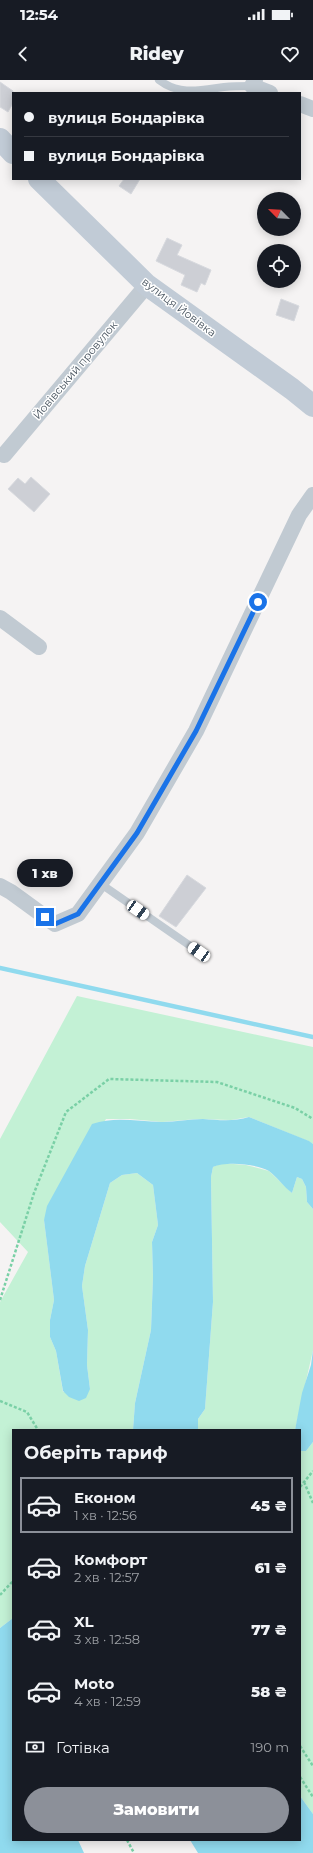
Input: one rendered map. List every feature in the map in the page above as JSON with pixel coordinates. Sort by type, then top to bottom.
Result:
[{"type":"street","points":[[254,83],[268,92]]},
{"type":"street","points":[[301,104],[313,109]]},
{"type":"street","points":[[0,139],[12,152]]},
{"type":"street","name":"вулиця Йовівка","points":[[40,180],[147,285],[292,389],[313,406]]},
{"type":"street","name":"Йовівський провулок","points":[[1,456],[147,285]]},
{"type":"street","points":[[0,886],[11,892],[55,924],[78,914],[137,833],[196,731],[299,515],[313,495]]},
{"type":"street","points":[[0,618],[39,647]]},
{"type":"lane","points":[[159,80],[178,90],[197,92],[254,83]]},
{"type":"lane","points":[[101,884],[199,952]]},
{"type":"path","points":[[0,1300],[34,1193],[66,1112],[109,1079],[217,1082],[295,1108],[313,1119]]},
{"type":"path","points":[[0,1401],[27,1412],[37,1429]]},
{"type":"path","points":[[301,1485],[313,1471]]},
{"type":"path","points":[[304,1482],[313,1503]]},
{"type":"path","points":[[0,1595],[12,1582]]},
{"type":"path","points":[[301,1748],[313,1766]]},
{"type":"path","points":[[301,1779],[313,1797]]},
{"type":"path","points":[[128,1841],[134,1853]]},
{"type":"green space","points":[[77,996],[313,1047],[313,1144],[249,1117],[231,1120],[197,1119],[162,1122],[130,1119],[106,1119],[44,1220],[54,1300],[50,1320],[50,1337],[56,1351],[63,1392],[90,1389],[87,1365],[88,1330],[82,1286],[85,1266],[110,1183],[122,1175],[137,1173],[153,1185],[158,1225],[152,1242],[153,1277],[151,1330],[135,1403],[133,1429],[12,1429],[12,1619],[0,1628],[0,1302],[28,1252],[0,1222],[0,1139]]},
{"type":"green space","points":[[221,1163],[246,1165],[269,1171],[292,1193],[297,1177],[302,1179],[306,1187],[307,1202],[313,1209],[313,1350],[295,1429],[198,1429],[198,1419],[205,1409],[213,1302],[211,1177],[213,1167]]},
{"type":"green space","points":[[313,1442],[313,1814],[301,1797],[301,1451],[306,1451]]},
{"type":"water","points":[[249,1117],[309,1141],[313,1144],[313,1209],[307,1202],[306,1187],[302,1179],[297,1177],[292,1193],[272,1173],[264,1169],[241,1164],[226,1164],[213,1167],[211,1177],[213,1302],[205,1409],[198,1419],[198,1429],[133,1429],[135,1403],[151,1330],[153,1277],[152,1242],[158,1225],[153,1185],[137,1173],[122,1175],[110,1183],[85,1266],[82,1286],[88,1330],[87,1365],[90,1389],[86,1398],[79,1401],[69,1397],[63,1391],[56,1351],[50,1337],[50,1320],[54,1300],[44,1220],[47,1206],[92,1124],[110,1120],[172,1122],[198,1119],[243,1119]]},
{"type":"water","points":[[313,1350],[313,1442],[306,1451],[301,1451],[301,1429],[295,1429],[302,1393],[311,1365]]},
{"type":"water","points":[[12,1619],[12,1841],[78,1841],[84,1853],[0,1853],[0,1628]]},
{"type":"water","points":[[301,1797],[313,1814],[313,1853],[198,1853],[191,1841],[301,1841]]},
{"type":"building","points":[[0,82],[13,92],[12,105],[8,112],[0,107]]},
{"type":"building","points":[[123,180],[139,180],[131,194],[119,186]]},
{"type":"building","points":[[167,238],[182,245],[177,255],[211,270],[205,285],[201,283],[197,292],[181,285],[185,275],[156,261]]},
{"type":"building","points":[[281,299],[299,306],[294,321],[276,315]]},
{"type":"building","points":[[31,477],[50,494],[34,512],[8,489],[18,478],[25,484]]},
{"type":"building","points":[[187,875],[206,888],[176,927],[159,916]]},
{"type":"waterway","points":[[0,968],[313,1037]]},
{"type":"route","points":[[45,917],[55,924],[78,914],[137,833],[196,731],[258,602]]}]
